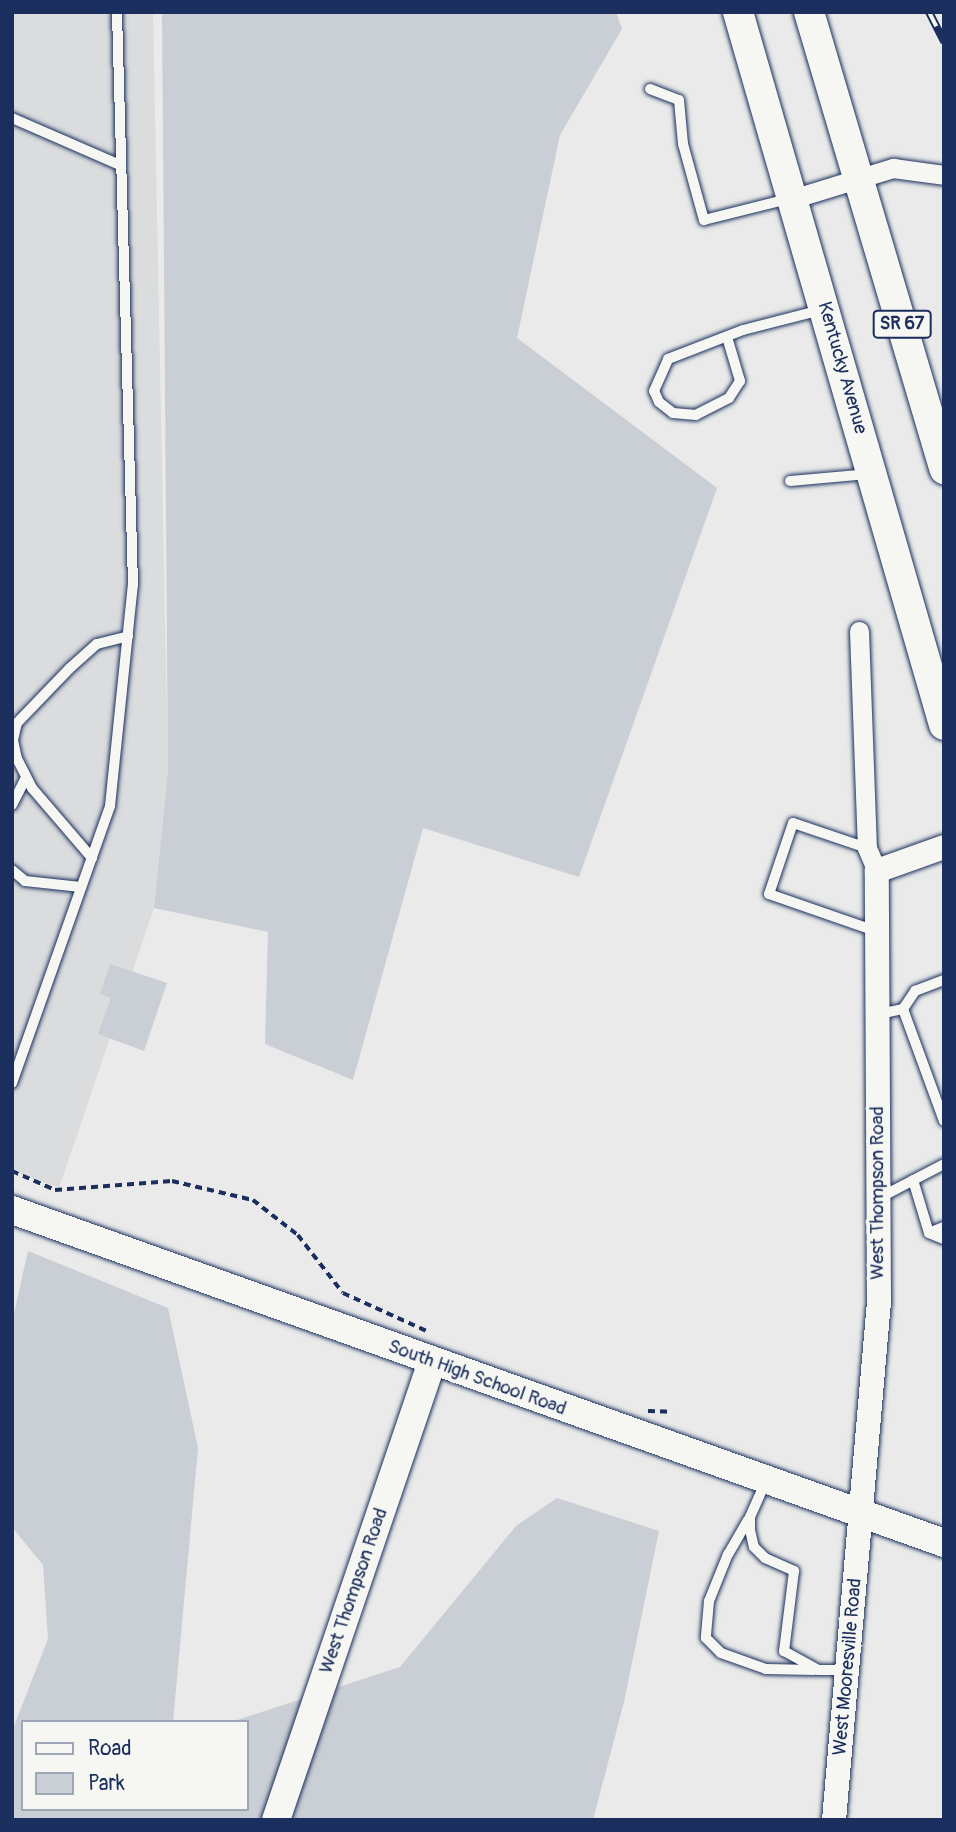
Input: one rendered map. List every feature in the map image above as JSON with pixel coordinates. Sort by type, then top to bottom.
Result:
[{"type":"main road","name":"SR 67","points":[[809,12],[944,469]]},
{"type":"main road","name":"Kentucky Avenue","points":[[739,14],[944,725]]},
{"type":"main road","name":"South High School Road","points":[[12,1210],[435,1351],[766,1481],[944,1543]]},
{"type":"main road","name":"West Thompson Road","points":[[276,1820],[435,1351]]},
{"type":"street","points":[[792,198],[893,169],[944,175]]},
{"type":"street","name":"West Thompson Road","points":[[859,631],[876,932],[875,1015],[881,1197],[877,1353],[863,1515]]},
{"type":"street","points":[[872,860],[944,847]]},
{"type":"street","name":"West Mooresville Road","points":[[834,1820],[863,1515]]},
{"type":"lane","points":[[12,1083],[16,1062],[110,806],[133,585],[117,12]]},
{"type":"lane","points":[[650,89],[679,100],[683,144],[704,220],[792,198]]},
{"type":"lane","points":[[12,118],[120,165]]},
{"type":"lane","points":[[727,337],[740,381],[729,398],[696,415],[673,413],[659,402],[653,391],[668,359],[727,337],[825,309]]},
{"type":"lane","points":[[790,481],[872,474]]},
{"type":"lane","points":[[92,858],[26,777],[13,740],[17,723],[97,644],[128,636]]},
{"type":"lane","points":[[12,805],[26,777]]},
{"type":"lane","points":[[872,860],[793,823],[769,894],[876,932]]},
{"type":"lane","points":[[12,870],[25,881],[81,887]]},
{"type":"lane","points":[[875,1015],[903,1009],[915,991],[944,980]]},
{"type":"lane","points":[[903,1009],[944,1121]]},
{"type":"lane","points":[[881,1197],[944,1164]]},
{"type":"lane","points":[[913,1180],[929,1233]]},
{"type":"lane","points":[[929,1233],[944,1227]]},
{"type":"lane","points":[[929,1233],[944,1239]]},
{"type":"lane","points":[[766,1481],[750,1517],[728,1554],[709,1601],[706,1638],[721,1653],[766,1669],[847,1670]]},
{"type":"lane","points":[[750,1517],[754,1547],[794,1572],[784,1651],[818,1670]]},
{"type":"path","points":[[12,1171],[55,1190],[172,1181],[232,1193],[272,1211],[298,1235],[343,1293],[421,1325],[435,1351]]},
{"type":"shaded area","points":[[12,12],[153,12],[168,771],[154,908],[59,1188],[12,1171]]},
{"type":"green space","points":[[162,12],[616,12],[622,29],[560,135],[517,338],[717,488],[579,877],[423,828],[353,1080],[265,1044],[268,932],[154,908],[168,771]]},
{"type":"green space","points":[[110,964],[167,983],[144,1051],[98,1034],[111,998],[100,994]]},
{"type":"green space","points":[[28,1251],[168,1308],[198,1448],[173,1720],[21,1720],[21,1811],[248,1811],[248,1720],[237,1720],[400,1667],[516,1526],[557,1498],[659,1531],[624,1702],[593,1820],[12,1820],[12,1731],[48,1639],[43,1565],[12,1527],[12,1322]]},
{"type":"railway","points":[[929,12],[944,42]]}]
